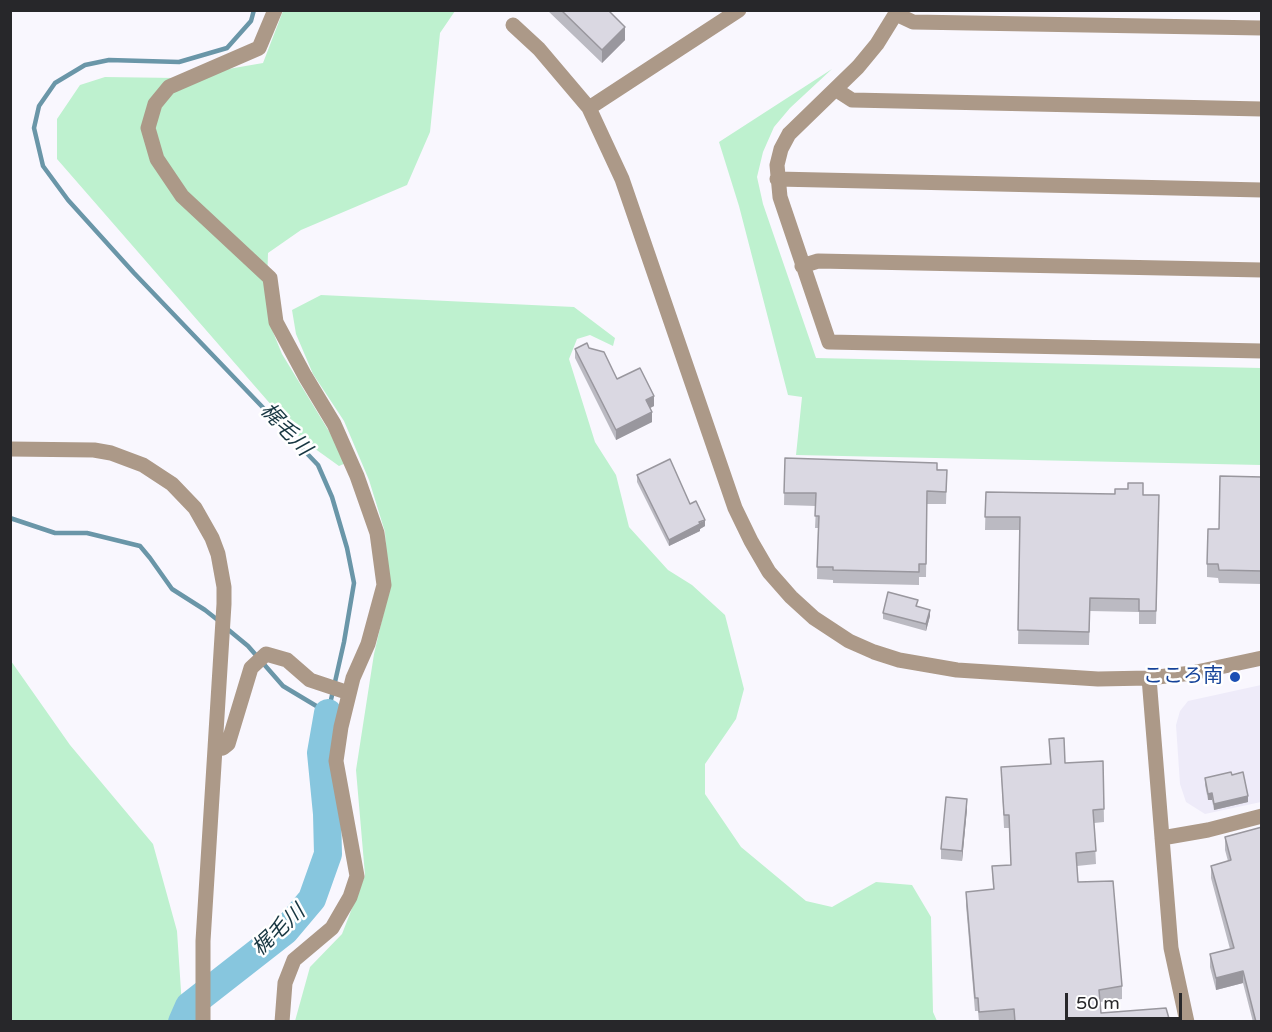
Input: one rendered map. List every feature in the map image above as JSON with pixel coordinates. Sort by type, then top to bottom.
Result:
[{"type":"street","points":[[275,10],[259,48],[169,87],[155,104],[148,128],[157,159],[182,196],[270,278],[276,322],[334,424],[357,476],[377,533],[384,585],[368,644],[345,692],[336,761],[357,876],[350,897],[332,928],[294,960],[285,983],[282,1022]]},
{"type":"street","points":[[590,108],[739,10]]},
{"type":"street","points":[[1260,348],[829,342],[802,266],[780,197],[777,179],[781,149],[789,134],[858,67],[877,44],[897,12],[913,22],[1262,28]]},
{"type":"street","points":[[513,25],[539,49],[590,108],[622,179],[735,508],[760,558],[791,597],[814,618],[849,641],[899,660],[928,666],[999,673],[1098,679],[1149,678],[1192,673],[1262,658]]},
{"type":"street","points":[[835,89],[852,100],[1262,109]]},
{"type":"street","points":[[777,179],[1262,190]]},
{"type":"street","points":[[802,266],[818,261],[1262,270]]},
{"type":"street","points":[[10,449],[77,449],[128,458],[158,474],[184,495],[195,508],[212,538],[222,570],[224,604],[202,960],[203,1022]]},
{"type":"street","points":[[214,749],[223,748],[231,739],[250,672],[261,658],[287,660],[306,678],[345,692]]},
{"type":"street","points":[[1149,678],[1171,948],[1188,1022]]},
{"type":"street","points":[[1162,838],[1208,830],[1262,816]]},
{"type":"shaded area","points":[[1261,685],[1261,802],[1205,814],[1186,802],[1180,784],[1176,725],[1180,711],[1188,701]]},
{"type":"green space","points":[[283,11],[455,11],[440,33],[430,132],[407,185],[301,230],[268,253],[267,285],[273,332],[282,354],[346,463],[339,466],[300,438],[57,159],[57,119],[80,85],[105,77],[176,78],[263,63]]},
{"type":"green space","points":[[832,69],[790,108],[774,127],[763,152],[757,177],[763,204],[816,358],[1261,368],[1261,465],[796,455],[802,397],[788,395],[739,206],[719,142]]},
{"type":"green space","points":[[321,295],[574,307],[615,338],[613,346],[590,335],[577,339],[569,359],[595,442],[616,475],[629,527],[668,570],[692,585],[725,615],[744,689],[736,719],[705,764],[705,794],[741,847],[806,901],[832,907],[876,882],[912,885],[931,917],[933,1012],[937,1021],[295,1021],[310,967],[342,934],[365,875],[356,770],[374,654],[388,594],[385,532],[369,480],[344,421],[313,374],[296,334],[292,310]]},
{"type":"green space","points":[[11,661],[70,745],[153,844],[177,931],[183,1021],[11,1021]]},
{"type":"building","points":[[561,10],[608,10],[625,27],[602,50]]},
{"type":"building","points":[[587,343],[589,348],[604,352],[617,379],[640,368],[654,396],[646,400],[652,412],[616,430],[575,349]]},
{"type":"building","points":[[785,458],[937,463],[937,470],[947,470],[946,492],[927,491],[926,564],[919,564],[919,572],[833,570],[833,567],[817,567],[819,516],[815,516],[816,493],[784,493]]},
{"type":"building","points":[[670,459],[690,504],[696,501],[705,520],[669,540],[637,475]]},
{"type":"building","points":[[1220,476],[1262,477],[1262,571],[1219,570],[1218,564],[1207,564],[1208,529],[1219,529]]},
{"type":"building","points":[[1128,483],[1143,483],[1143,495],[1159,495],[1156,611],[1139,611],[1139,599],[1090,598],[1089,632],[1018,630],[1020,517],[985,517],[986,492],[1115,494],[1115,489],[1128,489]]},
{"type":"building","points":[[888,592],[918,600],[916,606],[930,610],[926,624],[883,613]]},
{"type":"building","points":[[1064,738],[1065,763],[1103,761],[1104,809],[1093,810],[1096,851],[1076,853],[1078,882],[1113,881],[1122,986],[1099,990],[1101,1013],[1166,1008],[1170,1022],[1015,1022],[1014,1009],[979,1012],[978,998],[975,998],[966,892],[994,889],[992,866],[1011,865],[1009,815],[1004,815],[1001,767],[1051,764],[1049,739]]},
{"type":"building","points":[[1231,772],[1232,775],[1243,772],[1248,796],[1214,804],[1212,793],[1208,794],[1205,778]]},
{"type":"building","points":[[946,797],[967,799],[962,851],[941,849]]},
{"type":"building","points":[[1262,827],[1262,1022],[1256,1022],[1243,971],[1216,978],[1210,954],[1234,948],[1211,866],[1231,860],[1225,837]]},
{"type":"waterway","name":"梶毛川","points":[[225,627],[248,646],[283,686],[328,713],[354,583],[347,548],[332,497],[318,465],[134,273],[68,200],[43,166],[34,128],[39,106],[55,83],[85,65],[109,60],[179,62],[227,48],[251,21],[254,10]]},
{"type":"waterway","points":[[10,518],[55,533],[87,533],[140,546],[172,589],[219,621]]},
{"type":"waterway","name":"梶毛川","points":[[182,1022],[189,1006],[285,931],[312,899],[328,854],[321,753],[328,713]]},
{"type":"place","name":"こころ南","points":[[1235,677]]}]
